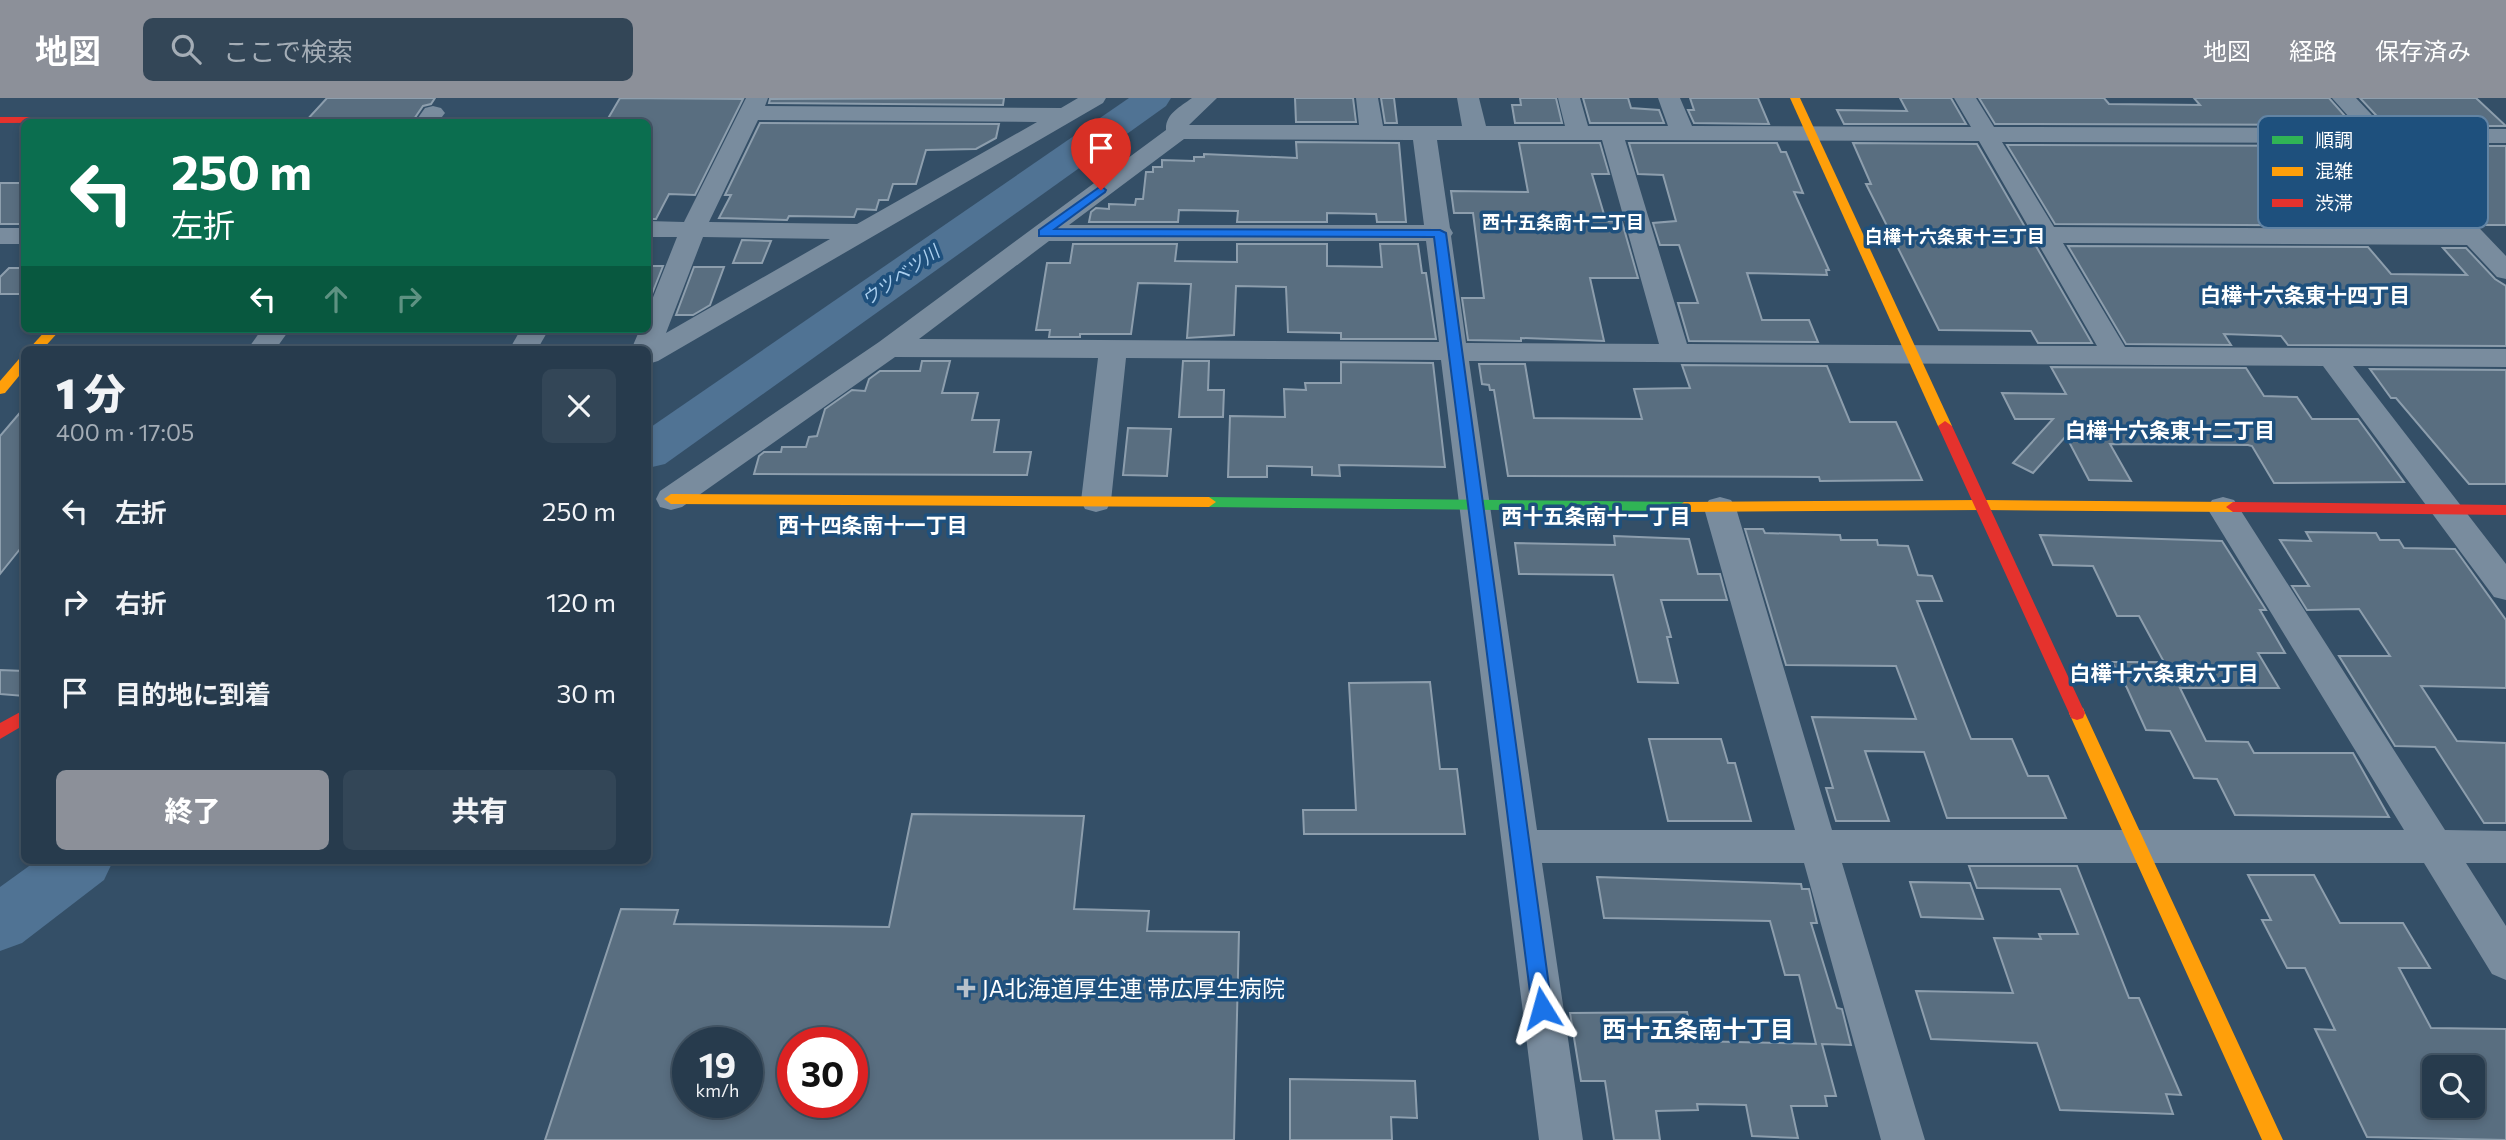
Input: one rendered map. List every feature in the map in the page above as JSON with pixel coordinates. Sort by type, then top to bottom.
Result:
[{"type":"street","points":[[651,353],[1095,98]]},
{"type":"street","points":[[1178,132],[1177,121],[1206,98]]},
{"type":"street","points":[[1367,98],[1372,134]]},
{"type":"street","points":[[1468,98],[1476,135]]},
{"type":"street","points":[[1569,98],[1579,135]]},
{"type":"street","points":[[1669,98],[1683,134]]},
{"type":"street","points":[[1795,98],[2273,1140]]},
{"type":"street","points":[[1965,98],[2116,355]]},
{"type":"street","points":[[2343,98],[2360,116]]},
{"type":"street","points":[[239,119],[253,104]]},
{"type":"street","points":[[647,346],[693,230],[753,106],[1066,115]]},
{"type":"street","points":[[0,120],[21,120]]},
{"type":"street","points":[[671,499],[889,348],[1178,132],[2258,136]]},
{"type":"street","points":[[1424,134],[1440,233],[1561,1140]]},
{"type":"street","points":[[1612,135],[1676,353]]},
{"type":"street","points":[[2488,136],[2506,136]]},
{"type":"street","points":[[2465,228],[2506,271]]},
{"type":"street","points":[[651,229],[860,232]]},
{"type":"street","points":[[1043,233],[1440,233]]},
{"type":"street","points":[[2047,235],[2474,237]]},
{"type":"street","points":[[0,236],[21,236]]},
{"type":"street","points":[[39,346],[50,333]]},
{"type":"street","points":[[889,348],[1456,354],[1911,352],[2506,358]]},
{"type":"street","points":[[1096,501],[1112,351]]},
{"type":"street","points":[[2331,357],[2506,588]]},
{"type":"street","points":[[671,499],[1476,503],[1720,508],[1982,505],[2506,510]]},
{"type":"street","points":[[1720,508],[1903,1140]]},
{"type":"street","points":[[2223,508],[2506,961]]},
{"type":"street","points":[[0,732],[21,719]]},
{"type":"street","points":[[1520,846],[2138,844],[2506,847]]},
{"type":"building","points":[[327,98],[435,98],[431,104],[423,106],[414,119],[308,119]]},
{"type":"building","points":[[620,98],[743,99],[695,195],[669,194],[656,219],[651,219],[651,119],[608,119]]},
{"type":"building","points":[[1004,98],[1003,105],[769,103],[770,99]]},
{"type":"building","points":[[1295,98],[1353,98],[1356,122],[1296,122]]},
{"type":"building","points":[[1381,98],[1394,98],[1397,123],[1385,123]]},
{"type":"building","points":[[1520,98],[1556,98],[1562,123],[1515,123],[1512,105],[1521,105]]},
{"type":"building","points":[[1583,98],[1628,98],[1631,108],[1659,110],[1664,123],[1590,123]]},
{"type":"building","points":[[1690,98],[1758,98],[1769,124],[1694,123],[1688,110],[1694,110]]},
{"type":"building","points":[[1900,98],[1951,98],[1966,124],[1844,124],[1837,110],[1907,111]]},
{"type":"building","points":[[1979,98],[2104,98],[2109,104],[2200,105],[2194,98],[2329,98],[2345,116],[2258,116],[2258,125],[1995,124]]},
{"type":"building","points":[[2360,98],[2476,98],[2506,126],[2488,126],[2488,116],[2377,116]]},
{"type":"building","points":[[760,123],[999,124],[996,138],[976,149],[926,150],[916,184],[893,184],[888,200],[879,200],[876,210],[857,209],[854,217],[789,216],[787,220],[719,218],[731,195],[725,195]]},
{"type":"building","points":[[1296,142],[1399,143],[1406,222],[1377,222],[1376,214],[1327,213],[1327,222],[1237,222],[1238,211],[1179,210],[1178,222],[1089,222],[1091,212],[1096,208],[1109,209],[1109,204],[1135,205],[1136,199],[1143,199],[1146,172],[1153,172],[1153,167],[1162,167],[1162,160],[1194,161],[1194,157],[1204,157],[1204,154],[1297,158]]},
{"type":"building","points":[[1519,143],[1600,143],[1609,174],[1592,174],[1606,221],[1622,222],[1638,278],[1590,278],[1604,341],[1521,338],[1521,341],[1468,340],[1462,298],[1484,298],[1473,213],[1454,213],[1451,191],[1528,192]]},
{"type":"building","points":[[1629,143],[1777,143],[1781,152],[1786,152],[1803,193],[1794,192],[1829,270],[1826,270],[1827,275],[1747,273],[1762,320],[1809,320],[1818,342],[1689,341],[1678,303],[1698,303],[1679,245],[1660,245],[1653,223],[1676,221],[1663,175],[1638,174]]},
{"type":"building","points":[[1853,143],[1977,144],[2092,343],[2038,343],[2031,331],[1939,330],[1866,184],[1871,184]]},
{"type":"building","points":[[2007,145],[2258,146],[2258,225],[2055,224]]},
{"type":"building","points":[[2488,146],[2506,146],[2506,225],[2488,225]]},
{"type":"building","points":[[0,183],[21,183],[21,224],[0,224]]},
{"type":"building","points":[[742,240],[771,241],[762,263],[733,263]]},
{"type":"building","points":[[1073,244],[1177,244],[1175,261],[1237,262],[1237,244],[1327,244],[1327,266],[1382,267],[1380,244],[1418,244],[1422,273],[1426,273],[1436,339],[1341,339],[1341,333],[1288,332],[1286,287],[1236,286],[1234,335],[1187,338],[1191,284],[1138,283],[1131,334],[1049,337],[1050,330],[1036,330],[1047,263],[1070,263]]},
{"type":"building","points":[[2068,246],[2368,247],[2391,274],[2467,275],[2443,248],[2466,248],[2495,279],[2506,286],[2506,346],[2288,345],[2281,336],[2224,334],[2231,345],[2126,344]]},
{"type":"building","points":[[651,266],[663,266],[651,296]]},
{"type":"building","points":[[694,267],[724,267],[710,305],[693,315],[676,315]]},
{"type":"building","points":[[9,268],[21,268],[21,294],[0,294],[0,277]]},
{"type":"building","points":[[922,361],[950,361],[942,393],[978,393],[972,420],[999,420],[994,452],[1031,452],[1027,475],[754,474],[759,456],[764,452],[781,452],[782,447],[806,447],[809,437],[817,436],[825,409],[852,390],[865,391],[869,379],[880,371],[920,371]]},
{"type":"building","points":[[1183,361],[1209,361],[1208,390],[1224,390],[1223,417],[1179,417]]},
{"type":"building","points":[[1341,362],[1433,363],[1445,467],[1339,465],[1340,476],[1312,475],[1312,467],[1267,466],[1267,477],[1228,477],[1230,416],[1285,417],[1284,389],[1306,390],[1305,383],[1341,383]]},
{"type":"building","points":[[1479,364],[1525,364],[1534,418],[1642,419],[1634,389],[1690,388],[1682,365],[1827,366],[1850,422],[1896,422],[1922,480],[1508,476],[1494,390],[1490,390],[1489,385],[1482,384]]},
{"type":"building","points":[[2051,367],[2246,368],[2264,396],[2297,397],[2312,419],[2358,419],[2404,482],[2274,483],[2252,446],[2248,445],[2110,444],[2131,481],[2089,480],[2066,436],[2033,473],[2013,463],[2053,419],[2015,419],[2002,393],[2066,394]]},
{"type":"building","points":[[2370,369],[2506,370],[2506,484],[2469,484],[2396,398],[2391,398]]},
{"type":"building","points":[[21,412],[21,548],[0,574],[0,436]]},
{"type":"building","points":[[1128,428],[1171,429],[1167,476],[1123,475]]},
{"type":"building","points":[[1745,529],[1763,529],[1765,533],[1840,535],[1841,540],[1877,540],[1878,545],[1908,546],[1918,575],[1932,576],[1942,601],[1917,601],[1971,739],[2012,739],[2028,776],[2048,776],[2066,818],[1947,818],[1924,752],[1865,751],[1889,821],[1836,821],[1826,788],[1833,788],[1812,717],[1916,719],[1896,666],[1786,665]]},
{"type":"building","points":[[2306,532],[2376,533],[2380,540],[2399,540],[2404,548],[2455,549],[2506,620],[2506,688],[2421,686],[2457,741],[2506,743],[2506,823],[2484,823],[2435,747],[2395,746],[2339,656],[2390,656],[2359,609],[2307,610],[2292,586],[2309,586],[2280,540],[2311,541]]},
{"type":"building","points":[[2040,535],[2222,541],[2266,610],[2260,610],[2285,653],[2258,653],[2279,688],[2180,688],[2206,741],[2248,742],[2254,753],[2353,753],[2389,817],[2235,815],[2217,779],[2194,778],[2170,731],[2146,730],[2112,662],[2164,662],[2139,616],[2117,616],[2093,566],[2053,565]]},
{"type":"building","points":[[1614,536],[1689,539],[1698,574],[1720,574],[1727,600],[1661,600],[1671,637],[1667,637],[1678,683],[1638,682],[1613,575],[1519,574],[1515,543],[1615,545]]},
{"type":"building","points":[[0,670],[21,671],[21,696],[0,694]]},
{"type":"building","points":[[1430,682],[1440,769],[1457,769],[1465,834],[1304,834],[1303,810],[1356,810],[1349,683]]},
{"type":"building","points":[[1649,739],[1721,739],[1728,763],[1735,763],[1751,821],[1668,821]]},
{"type":"building","name":"JA北海道厚生連 帯広厚生病院","points":[[912,814],[1084,816],[1074,909],[1149,911],[1147,931],[1239,932],[1234,1140],[545,1140],[621,909],[678,910],[674,924],[889,927]]},
{"type":"building","points":[[1969,866],[2077,866],[2129,998],[2139,998],[2181,1095],[2166,1094],[2173,1114],[2060,1110],[2037,1043],[1931,1039],[1916,991],[2013,993],[1994,938],[2041,939],[2039,934],[2078,934],[2060,889],[1977,888]]},
{"type":"building","points":[[2248,875],[2314,875],[2340,923],[2403,923],[2430,968],[2399,968],[2431,1028],[2506,1029],[2506,1140],[2367,1137],[2315,1029],[2335,1030],[2305,968],[2287,968],[2262,920],[2271,920]]},
{"type":"building","points":[[1597,877],[1801,884],[1802,889],[1809,889],[1817,923],[1811,923],[1837,1008],[1842,1009],[1851,1045],[1822,1044],[1836,1096],[1825,1096],[1827,1106],[1791,1106],[1798,1138],[1752,1136],[1746,1105],[1697,1104],[1698,1110],[1656,1111],[1660,1140],[1614,1140],[1605,1081],[1581,1081],[1570,1013],[1687,1012],[1693,1041],[1816,1044],[1799,975],[1785,975],[1770,921],[1604,918]]},
{"type":"building","points":[[1910,882],[1970,883],[1983,919],[1921,917]]},
{"type":"building","points":[[1290,1079],[1415,1081],[1417,1118],[1391,1117],[1392,1140],[1290,1140]]},
{"type":"waterway","name":"ウツベツ川","points":[[651,450],[1153,98]]},
{"type":"waterway","name":"ウツベツ川","points":[[0,923],[79,864]]},
{"type":"traffic: fast","points":[[1209,502],[1684,507]]},
{"type":"traffic: slow","points":[[1795,98],[1945,426]]},
{"type":"traffic: slow","points":[[39,346],[50,333]]},
{"type":"traffic: slow","points":[[0,390],[21,366]]},
{"type":"traffic: slow","points":[[671,499],[1209,502]]},
{"type":"traffic: slow","points":[[1684,507],[2233,507]]},
{"type":"traffic: slow","points":[[2077,713],[2273,1140]]},
{"type":"traffic: jam","points":[[0,120],[21,120]]},
{"type":"traffic: jam","points":[[1945,426],[2077,713]]},
{"type":"traffic: jam","points":[[2233,507],[2506,510]]},
{"type":"traffic: jam","points":[[0,732],[21,719]]},
{"type":"place","name":"JA北海道厚生連 帯広厚生病院","points":[[966,988]]},
{"type":"district","name":"西十五条南十二丁目","points":[[1563,222]]},
{"type":"district","name":"白樺十六条東十三丁目","points":[[1955,236]]},
{"type":"district","name":"白樺十六条東十四丁目","points":[[2305,294]]},
{"type":"district","name":"白樺十六条東十二丁目","points":[[2170,429]]},
{"type":"district","name":"西十五条南十一丁目","points":[[1596,515]]},
{"type":"district","name":"西十四条南十一丁目","points":[[873,524]]},
{"type":"district","name":"白樺十六条東六丁目","points":[[2164,672]]},
{"type":"district","name":"西十五条南十丁目","points":[[1698,1028]]},
{"type":"route","points":[[1101,190],[1043,233],[1440,233],[1542,1008]]}]
